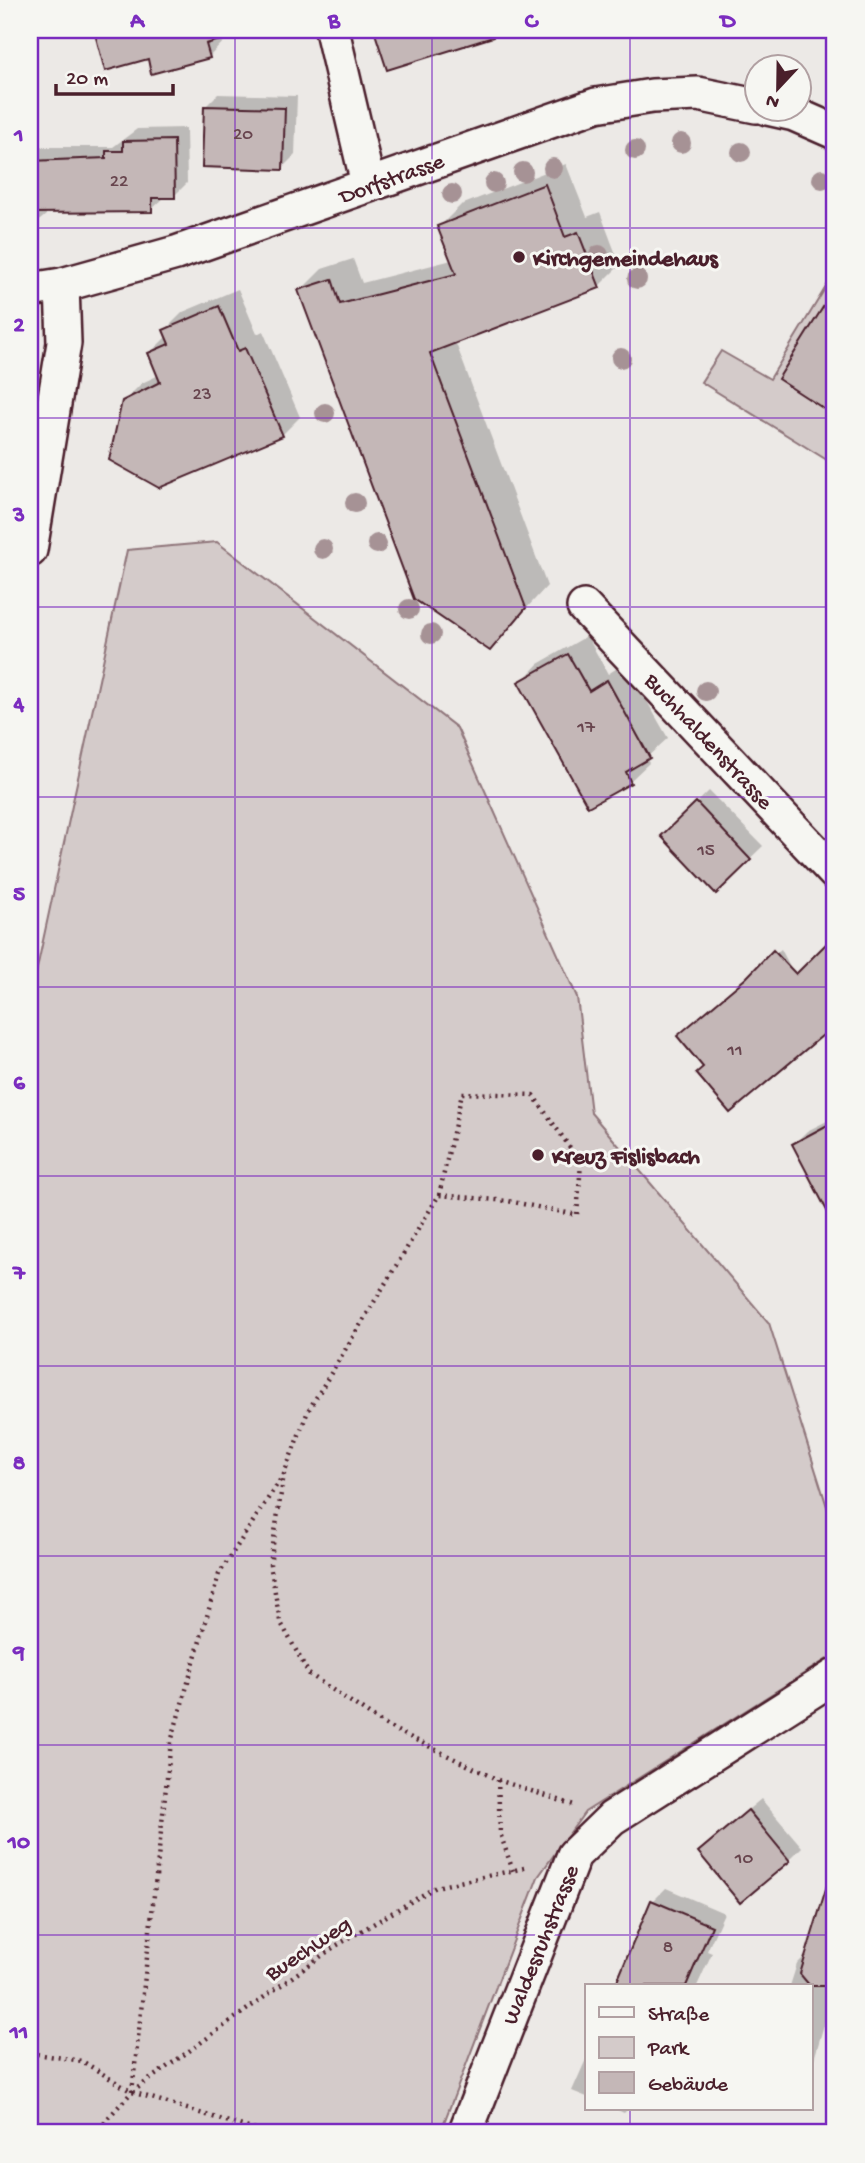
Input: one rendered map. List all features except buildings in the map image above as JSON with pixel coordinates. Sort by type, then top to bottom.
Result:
[{"type":"street","points":[[332,30],[368,184]]},
{"type":"street","name":"Dorfstrasse","points":[[46,287],[176,253],[596,105],[652,96],[698,94],[742,103]]},
{"type":"street","points":[[812,122],[835,132]]},
{"type":"street","points":[[30,550],[64,343],[46,287]]},
{"type":"street","name":"Buchhaldenstrasse","points":[[584,607],[835,873]]},
{"type":"street","name":"Waldesruhstrasse","points":[[465,2133],[574,1855],[612,1818],[835,1675]]},
{"type":"path","points":[[439,1195],[508,1201],[577,1215],[580,1163],[533,1095],[463,1093],[439,1195],[308,1411],[285,1474],[270,1564],[281,1621],[309,1674],[387,1726],[498,1780],[612,1818]]},
{"type":"path","points":[[132,2092],[171,1742],[219,1574],[285,1474]]},
{"type":"path","points":[[498,1780],[500,1833],[513,1872]]},
{"type":"path","name":"Buechweg","points":[[94,2133],[132,2092],[334,1947],[436,1887],[513,1872],[574,1855]]},
{"type":"path","points":[[30,2053],[82,2061],[132,2092],[265,2133]]},
{"type":"green space","points":[[835,272],[835,465],[701,382],[721,351],[770,379]]},
{"type":"green space","points":[[217,542],[457,728],[577,997],[591,1113],[769,1323],[835,1532],[835,1654],[585,1812],[538,1877],[440,2133],[30,2133],[30,1001],[127,550]]},
{"type":"place","name":"Kirchgemeindehaus","points":[[519,257]]},
{"type":"place","name":"Kreuz Fislisbach","points":[[538,1155]]}]
